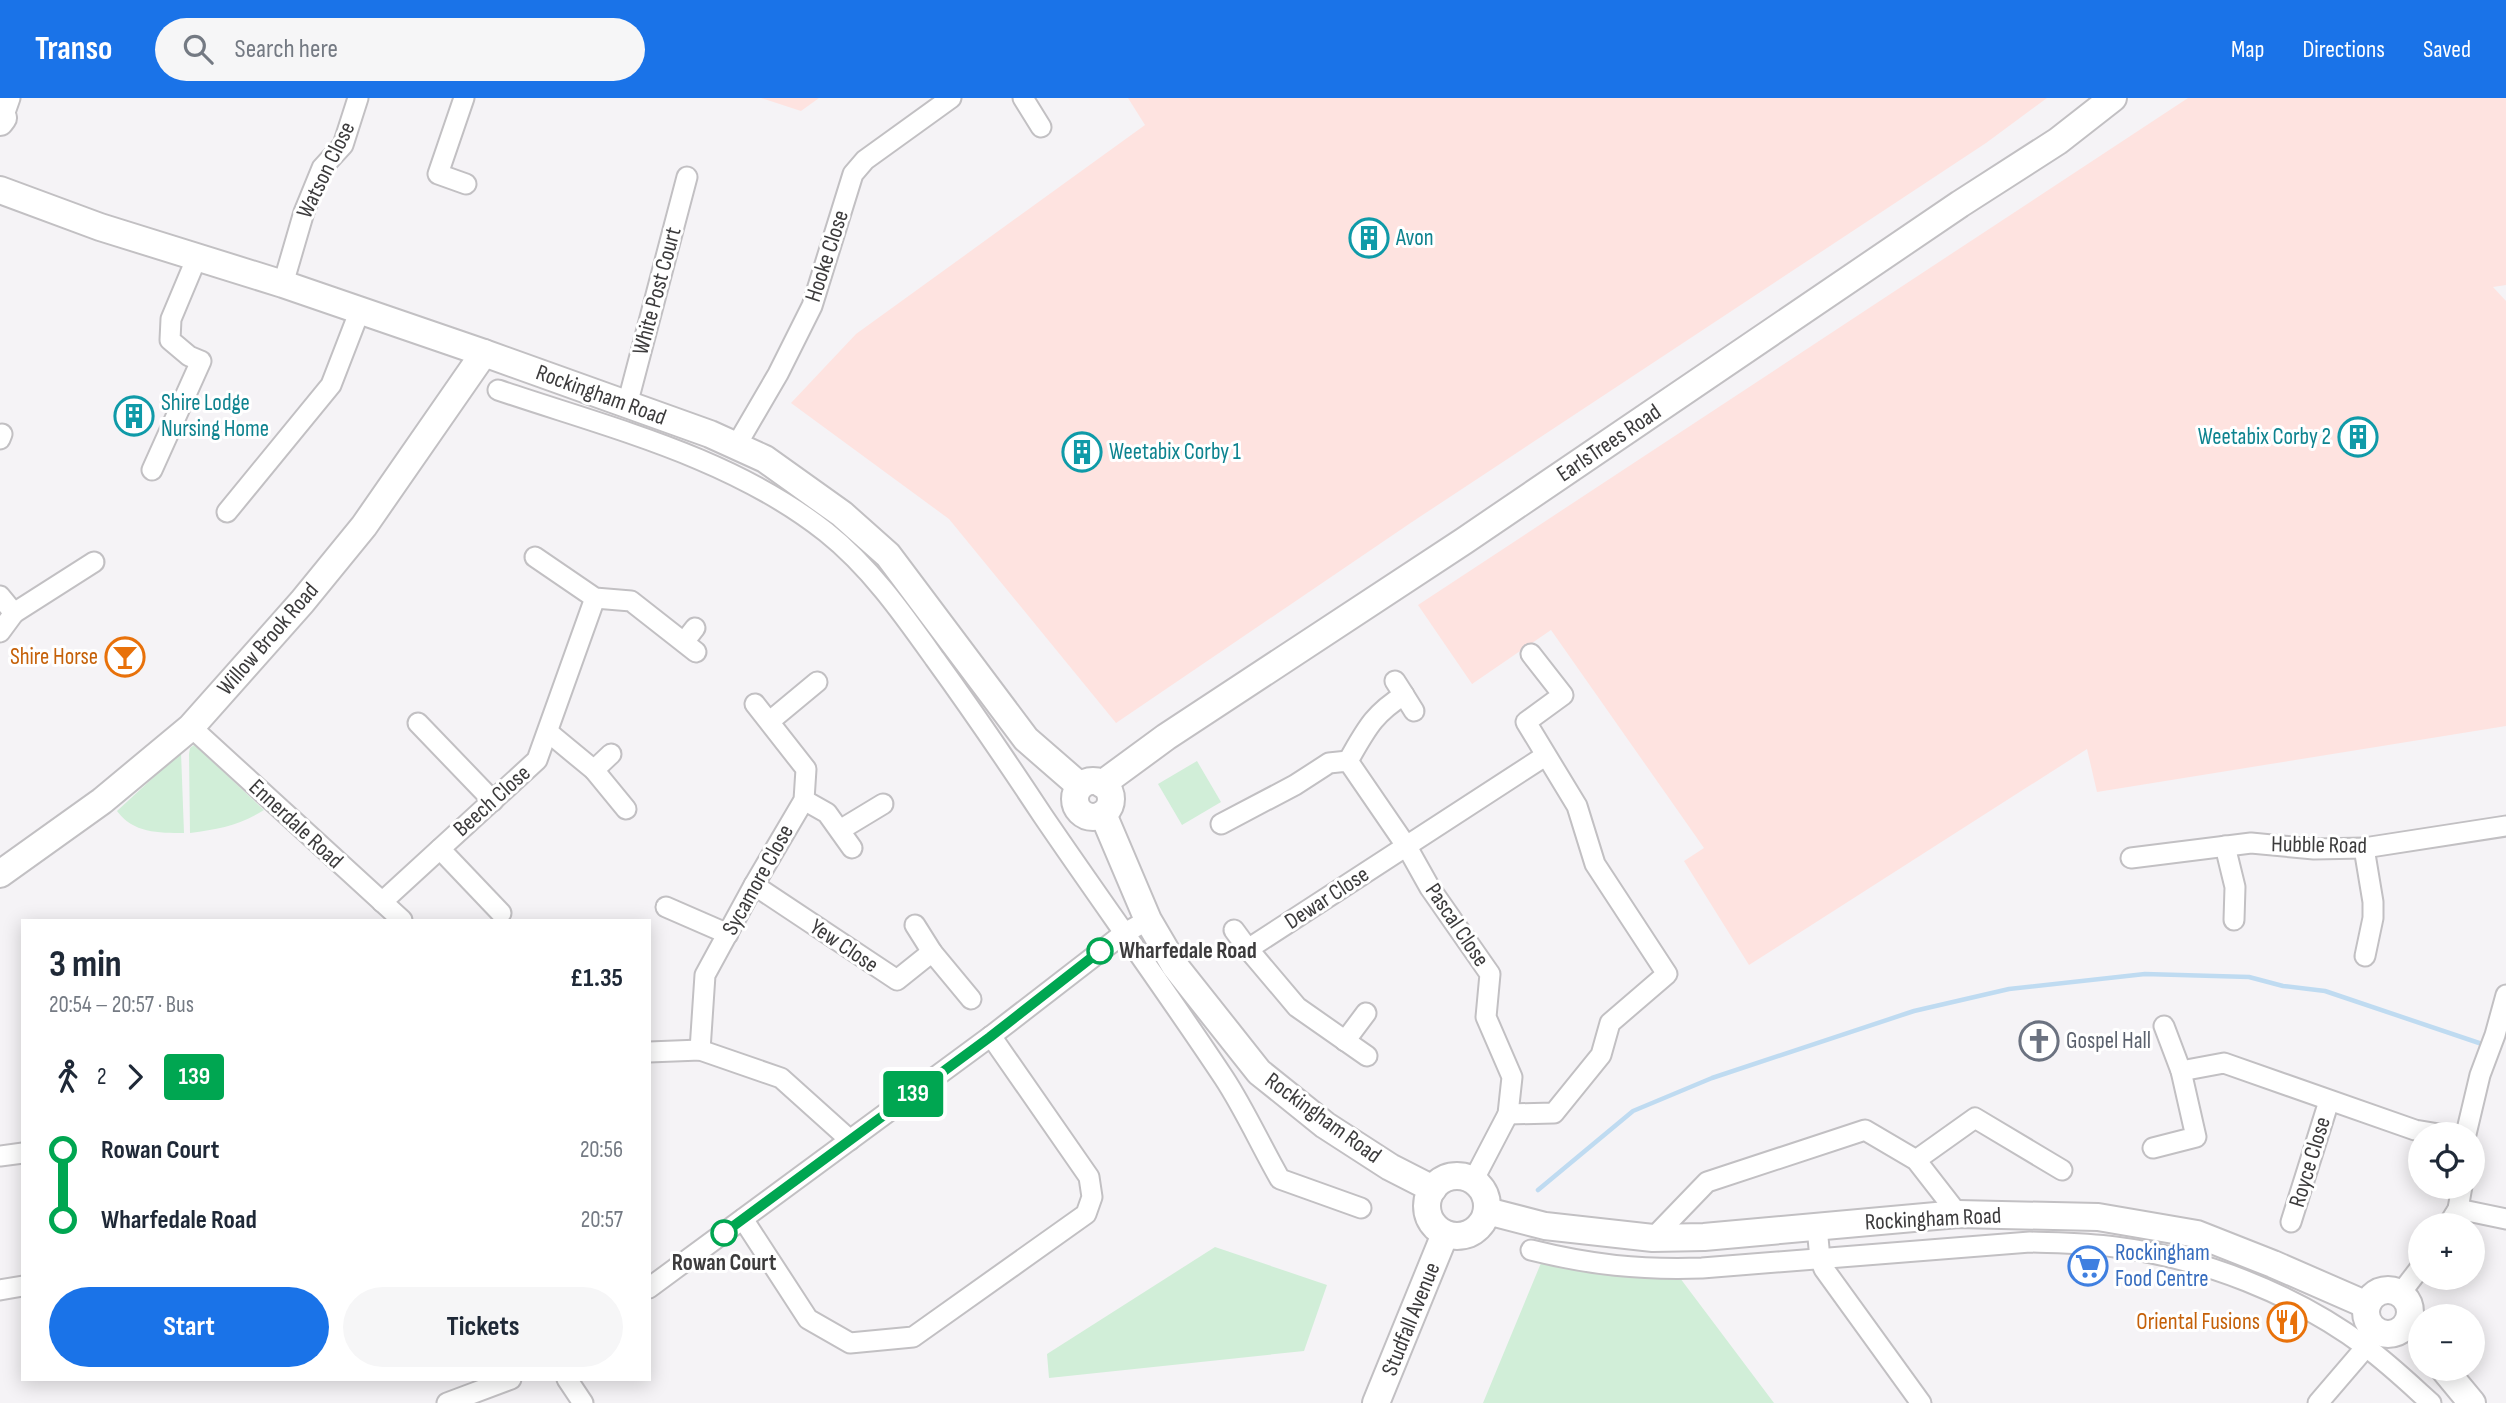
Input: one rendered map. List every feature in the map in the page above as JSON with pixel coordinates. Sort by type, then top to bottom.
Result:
[{"type":"street","name":"Watson Close","points":[[283,284],[304,212],[322,168],[343,145],[358,98]]},
{"type":"street","points":[[464,98],[438,174],[466,184]]},
{"type":"street","name":"Hooke Close","points":[[736,446],[778,374],[812,306],[853,174],[865,160],[951,98]]},
{"type":"street","points":[[1023,98],[1041,127]]},
{"type":"street","name":"EarlsTrees Road","points":[[1091,785],[1476,533],[1960,204],[2059,141],[2113,98]]},
{"type":"street","name":"White Post Court","points":[[627,405],[687,177]]},
{"type":"street","name":"Rockingham Road","points":[[0,190],[100,226],[283,284],[484,353],[710,434],[765,459],[842,514],[888,555],[1026,739],[1091,785],[1107,788],[1111,800],[1110,806],[1103,814],[1148,920],[1175,966],[1259,1072],[1325,1125],[1390,1167],[1433,1188]]},
{"type":"street","points":[[152,470],[201,361],[170,340],[171,319],[197,257]]},
{"type":"street","points":[[227,512],[331,385],[360,310]]},
{"type":"street","name":"Willow Brook Road","points":[[0,874],[102,801],[191,727],[302,602],[364,526],[484,353]]},
{"type":"street","points":[[498,390],[705,462],[748,482],[827,533],[895,604],[984,728],[1226,1080],[1280,1179],[1361,1208]]},
{"type":"street","points":[[535,558],[595,598],[631,601],[692,641]]},
{"type":"street","points":[[0,632],[14,613],[94,562]]},
{"type":"street","points":[[0,596],[14,613]]},
{"type":"street","name":"Beech Close","points":[[382,902],[537,760],[595,598]]},
{"type":"street","points":[[1508,1114],[1554,1112],[1601,1055],[1610,1023],[1667,974],[1595,864],[1577,806],[1526,722],[1563,695],[1531,654]]},
{"type":"street","points":[[770,721],[817,682]]},
{"type":"street","points":[[1221,824],[1295,785],[1329,763],[1348,761],[1367,728],[1383,708],[1404,696]]},
{"type":"street","name":"Sycamore Close","points":[[700,1050],[705,975],[804,800],[806,769],[755,704]]},
{"type":"street","points":[[418,723],[493,801]]},
{"type":"street","name":"Ennerdale Road","points":[[191,727],[401,919]]},
{"type":"street","points":[[548,732],[594,770],[626,809]]},
{"type":"street","points":[[594,770],[611,754]]},
{"type":"street","name":"Dewar Close","points":[[1248,949],[1545,756]]},
{"type":"street","name":"Pascal Close","points":[[1348,761],[1490,974],[1486,1017],[1512,1077],[1508,1114],[1473,1181]]},
{"type":"street","points":[[804,800],[828,813],[852,848]]},
{"type":"street","points":[[840,830],[883,804]]},
{"type":"street","name":"Hubble Road","points":[[2131,859],[2251,843],[2314,849],[2364,848],[2506,826]]},
{"type":"street","points":[[2225,846],[2235,887],[2234,920]]},
{"type":"street","points":[[2364,848],[2373,902],[2373,918],[2364,956]]},
{"type":"street","points":[[440,849],[501,914]]},
{"type":"street","name":"Yew Close","points":[[754,885],[897,980],[932,952]]},
{"type":"street","points":[[666,907],[728,934]]},
{"type":"street","points":[[651,1288],[990,1037],[1123,933],[1148,920]]},
{"type":"street","points":[[915,925],[932,952],[971,999]]},
{"type":"street","points":[[1234,930],[1297,1007],[1367,1056]]},
{"type":"street","points":[[2469,1122],[2480,1075],[2506,995]]},
{"type":"street","points":[[1345,1041],[1366,1013]]},
{"type":"street","points":[[2153,1148],[2196,1136],[2181,1071],[2164,1026]]},
{"type":"street","points":[[743,1219],[808,1319],[850,1343],[913,1337],[1086,1214],[1092,1197],[1088,1177],[990,1037]]},
{"type":"street","points":[[651,1052],[700,1050],[781,1078],[850,1140]]},
{"type":"street","name":"Royce Close","points":[[2181,1071],[2224,1063],[2408,1128]]},
{"type":"street","name":"Royce Close","points":[[2291,1222],[2329,1101]]},
{"type":"street","points":[[1916,1160],[1975,1118],[2062,1170]]},
{"type":"street","points":[[1653,1238],[1707,1182],[1864,1130],[1916,1160],[1958,1214]]},
{"type":"street","points":[[0,1156],[21,1153]]},
{"type":"street","points":[[1450,1177],[1473,1181],[1486,1197],[1487,1212],[1477,1229],[1458,1237],[1445,1234],[1436,1228],[1427,1210],[1433,1188],[1450,1177]]},
{"type":"street","name":"Rockingham Road","points":[[1487,1212],[1545,1226],[1653,1238],[1704,1237],[1958,1214],[2098,1217],[2197,1234],[2367,1305]]},
{"type":"street","points":[[2485,1218],[2506,1219]]},
{"type":"street","points":[[1817,1227],[1820,1259],[1829,1276],[1921,1403]]},
{"type":"street","name":"Studfall Avenue","points":[[1376,1403],[1445,1234]]},
{"type":"street","points":[[1531,1250],[1620,1268],[1659,1269],[2030,1242],[2117,1247],[2173,1258],[2255,1285],[2372,1339],[2431,1403]]},
{"type":"street","points":[[2214,1271],[2224,1245]]},
{"type":"street","points":[[2400,1294],[2408,1284]]},
{"type":"street","points":[[0,1290],[21,1286]]},
{"type":"street","points":[[2372,1339],[2367,1305],[2375,1294],[2393,1291],[2400,1294],[2408,1306]]},
{"type":"street","points":[[2318,1403],[2372,1339],[2392,1333],[2408,1334]]},
{"type":"street","points":[[447,1403],[506,1381]]},
{"type":"street","points":[[568,1381],[583,1403]]},
{"type":"street","points":[[2454,1381],[2472,1403]]},
{"type":"shaded area","points":[[761,98],[819,98],[801,111]]},
{"type":"shaded area","points":[[1128,98],[2047,98],[1986,143],[1412,522],[1116,723],[949,519],[791,403],[856,334],[1145,125]]},
{"type":"shaded area","points":[[2188,98],[2506,98],[2506,285],[2493,287],[2506,301],[2506,726],[2097,792],[2087,749],[1749,965],[1684,861],[1704,848],[1551,630],[1472,684],[1418,605]]},
{"type":"green space","points":[[194,745],[264,810],[229,826],[190,833],[189,754]]},
{"type":"green space","points":[[181,752],[184,833],[138,828],[123,818],[117,811]]},
{"type":"green space","points":[[1197,761],[1221,802],[1182,825],[1158,784]]},
{"type":"green space","points":[[1215,1247],[1327,1285],[1304,1351],[1049,1378],[1047,1354]]},
{"type":"green space","points":[[1541,1263],[1584,1270],[1680,1278],[1774,1403],[1483,1403]]},
{"type":"waterway","points":[[1538,1190],[1633,1111],[1712,1078],[1914,1011],[2009,989],[2145,974],[2249,977],[2283,986],[2325,991],[2485,1045]]},
{"type":"bus line","name":"139","points":[[724,1233],[990,1037],[1100,951]]},
{"type":"place","name":"Avon","points":[[1369,238]]},
{"type":"place","name":"Shire Lodge Nursing Home","points":[[134,416]]},
{"type":"place","name":"Weetabix Corby 2","points":[[2358,437]]},
{"type":"place","name":"Weetabix Corby 1","points":[[1082,452]]},
{"type":"place","name":"Shire Horse","points":[[125,657]]},
{"type":"place","name":"Wharfedale Road","points":[[1100,951]]},
{"type":"place","name":"Gospel Hall","points":[[2039,1041]]},
{"type":"place","name":"Rowan Court","points":[[724,1233]]},
{"type":"place","name":"Rockingham Food Centre","points":[[2088,1266]]},
{"type":"place","name":"Oriental Fusions","points":[[2287,1322]]}]
